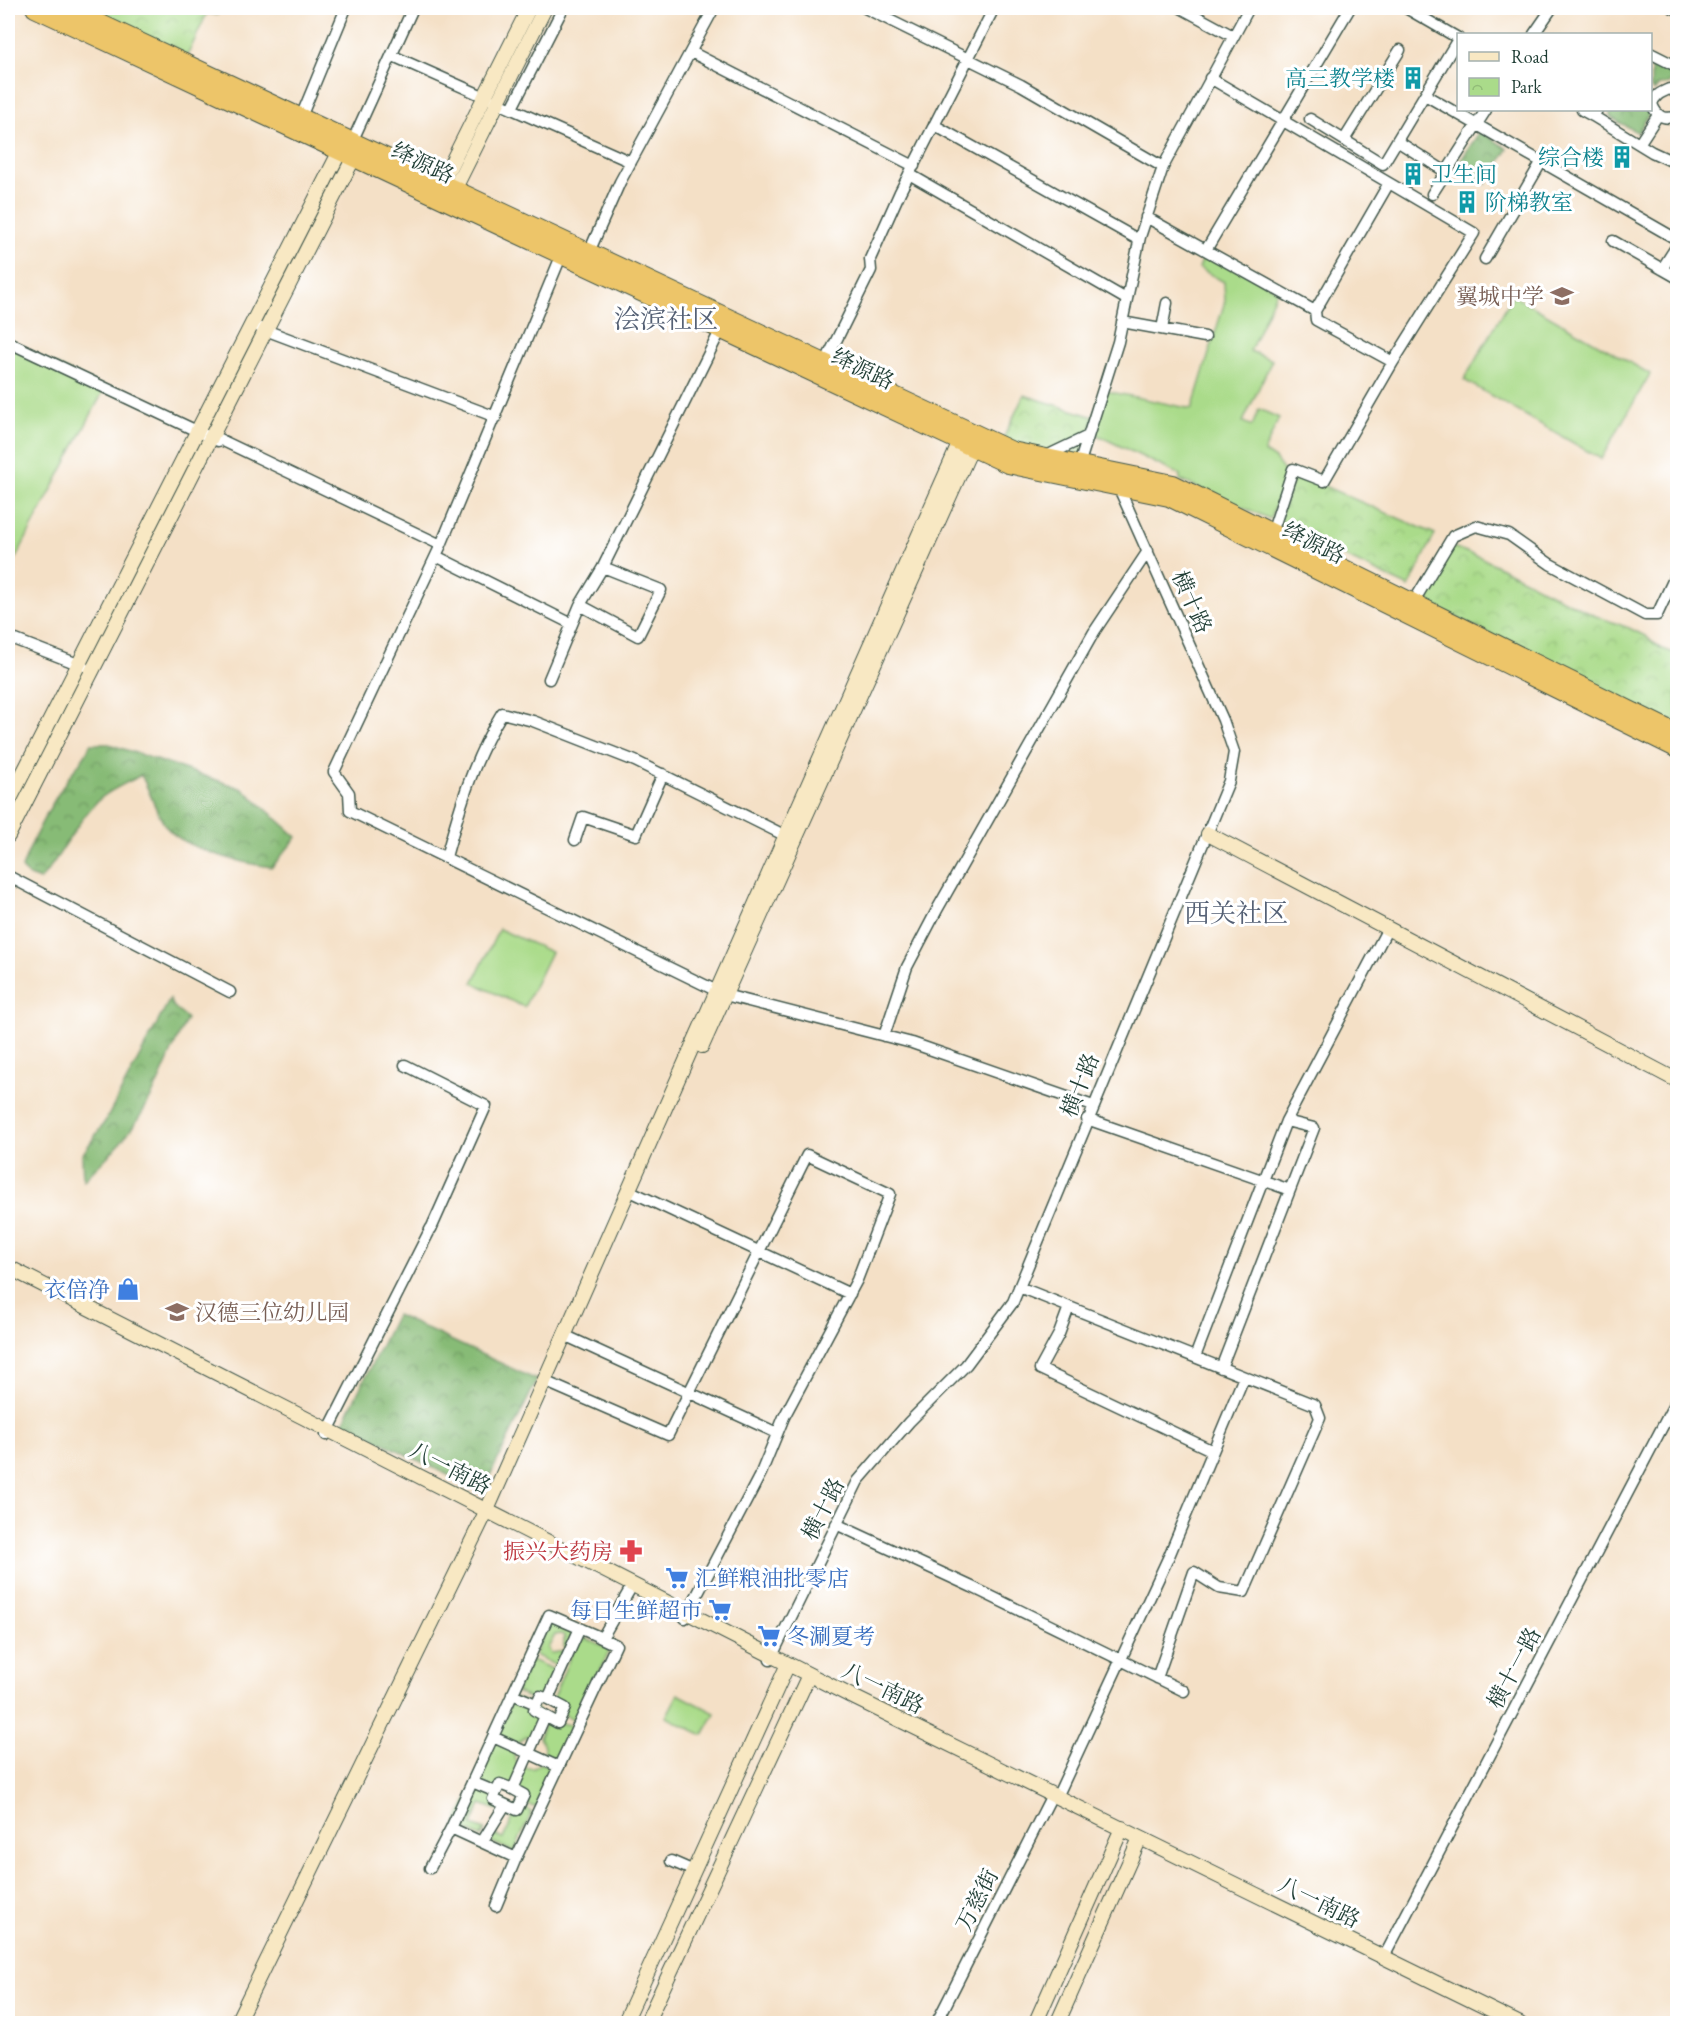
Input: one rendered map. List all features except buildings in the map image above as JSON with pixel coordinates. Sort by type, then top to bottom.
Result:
[{"type":"highway","name":"绛源路","points":[[35,8],[349,150],[721,329],[969,438],[1012,451],[1173,484],[1677,734]]},
{"type":"highway","name":"绛源路","points":[[67,8],[301,117],[349,150],[448,187],[825,363],[969,438],[1008,464],[1169,497],[1677,749]]},
{"type":"main road","points":[[492,99],[529,8]]},
{"type":"main road","points":[[448,187],[492,99],[545,8]]},
{"type":"main road","points":[[8,803],[251,325],[349,150]]},
{"type":"main road","points":[[8,836],[216,439],[349,150]]},
{"type":"main road","points":[[245,2024],[488,1514],[969,438]]},
{"type":"main road","points":[[1208,834],[1677,1081]]},
{"type":"main road","name":"八一南路","points":[[8,1267],[630,1588],[1120,1831],[1520,2024]]},
{"type":"main road","name":"八一南路","points":[[8,1274],[327,1432]]},
{"type":"main road","points":[[236,2024],[488,1514]]},
{"type":"main road","points":[[624,2024],[787,1666]]},
{"type":"main road","points":[[646,2024],[808,1677]]},
{"type":"main road","points":[[1035,2024],[1120,1831]]},
{"type":"main road","points":[[1057,2024],[1139,1840]]},
{"type":"main road","name":"八一南路","points":[[1139,1840],[1505,2024]]},
{"type":"street","points":[[301,117],[346,8]]},
{"type":"street","points":[[349,150],[413,8]]},
{"type":"street","points":[[512,108],[563,8]]},
{"type":"street","points":[[588,252],[631,162],[714,8]]},
{"type":"street","points":[[865,8],[1021,85],[1163,167]]},
{"type":"street","points":[[825,363],[871,270],[870,259],[911,170],[994,8]]},
{"type":"street","points":[[1181,8],[1233,36]]},
{"type":"street","points":[[1079,465],[1122,321],[1139,240],[1163,167],[1250,8]]},
{"type":"street","points":[[1206,250],[1350,8]]},
{"type":"street","points":[[1406,8],[1457,38]]},
{"type":"street","points":[[1535,33],[1552,8]]},
{"type":"street","points":[[1673,8],[1677,10]]},
{"type":"street","points":[[1310,119],[1383,164],[1457,41]]},
{"type":"street","points":[[1344,140],[1400,50]]},
{"type":"street","points":[[691,52],[911,170],[1126,299]]},
{"type":"street","points":[[1652,55],[1677,68]]},
{"type":"street","points":[[393,56],[631,162]]},
{"type":"street","points":[[1210,78],[1474,234],[1393,362],[1324,480],[1293,469],[1272,533]]},
{"type":"street","points":[[1676,90],[1669,89],[1653,95],[1652,104],[1658,115],[1666,119],[1677,116]]},
{"type":"street","points":[[1425,95],[1542,161],[1677,242],[1662,269]]},
{"type":"street","points":[[1432,194],[1485,111]]},
{"type":"street","points":[[1595,113],[1639,144],[1677,164]]},
{"type":"street","points":[[1639,144],[1658,115]]},
{"type":"street","points":[[934,125],[1139,240]]},
{"type":"street","points":[[1397,141],[1446,172]]},
{"type":"street","points":[[1485,259],[1542,161]]},
{"type":"street","points":[[1389,183],[1314,310],[1316,320],[1393,362]]},
{"type":"street","points":[[1146,217],[1314,310]]},
{"type":"street","points":[[1614,241],[1677,279]]},
{"type":"street","points":[[562,254],[441,545],[334,772],[349,793],[350,811],[721,993],[884,1036],[1093,1106]]},
{"type":"street","points":[[1162,329],[1167,303]]},
{"type":"street","points":[[1122,321],[1205,337]]},
{"type":"street","points":[[251,325],[496,417]]},
{"type":"street","points":[[549,679],[580,605],[603,567],[721,329]]},
{"type":"street","points":[[8,342],[441,545]]},
{"type":"street","points":[[1044,457],[1088,436]]},
{"type":"street","name":"横十路","points":[[771,1658],[858,1481],[909,1422],[966,1365],[1013,1302],[1229,781],[1234,752],[1223,720],[1118,486]]},
{"type":"street","points":[[1413,603],[1453,536],[1476,526],[1509,535],[1550,564],[1645,615],[1657,615],[1677,570]]},
{"type":"street","points":[[884,1036],[907,966],[938,908],[1094,632],[1148,551]]},
{"type":"street","points":[[436,556],[572,624]]},
{"type":"street","points":[[580,605],[638,636],[661,590],[603,567]]},
{"type":"street","points":[[8,637],[95,671]]},
{"type":"street","points":[[446,857],[465,790],[484,742],[502,713],[533,721],[663,774],[790,838]]},
{"type":"street","points":[[575,840],[583,817],[636,836],[663,774]]},
{"type":"street","points":[[8,876],[230,992]]},
{"type":"street","points":[[1194,1357],[1286,1121],[1387,930]]},
{"type":"street","points":[[327,1432],[431,1229],[486,1106],[405,1065]]},
{"type":"street","points":[[1087,1119],[1290,1190]]},
{"type":"street","points":[[1221,1368],[1314,1128],[1286,1121]]},
{"type":"street","points":[[547,1382],[668,1435],[807,1155],[890,1194],[850,1294],[777,1433],[761,1473],[687,1616]]},
{"type":"street","points":[[632,1192],[850,1294]]},
{"type":"street","points":[[1019,1287],[1315,1405],[1320,1418],[1244,1592],[1219,1588],[1194,1572],[1157,1678]]},
{"type":"street","points":[[1069,1306],[1059,1334],[1040,1369],[1213,1451]]},
{"type":"street","points":[[568,1336],[777,1433]]},
{"type":"street","name":"万慈街","points":[[936,2024],[1121,1660],[1244,1377]]},
{"type":"street","name":"横十一路","points":[[1384,1957],[1677,1397]]},
{"type":"street","points":[[836,1524],[1184,1691]]},
{"type":"street","points":[[599,1637],[602,1638],[630,1588]]},
{"type":"street","points":[[430,1868],[451,1828],[549,1615],[616,1645],[516,1858],[496,1906]]},
{"type":"street","points":[[548,1699],[580,1628]]},
{"type":"street","points":[[512,1694],[536,1704]]},
{"type":"street","points":[[540,1696],[548,1699],[565,1708],[558,1723],[534,1710],[540,1696]]},
{"type":"street","points":[[513,1789],[545,1716]]},
{"type":"street","points":[[561,1716],[579,1724]]},
{"type":"street","points":[[493,1737],[559,1767]]},
{"type":"street","points":[[472,1782],[496,1792]]},
{"type":"street","points":[[500,1784],[513,1789],[524,1795],[517,1810],[493,1799],[500,1784]]},
{"type":"street","points":[[482,1842],[505,1804]]},
{"type":"street","points":[[520,1804],[538,1812]]},
{"type":"street","points":[[451,1828],[516,1858]]},
{"type":"street","points":[[671,1861],[694,1871]]},
{"type":"green space","points":[[67,8],[221,8],[217,15],[207,13],[184,63]]},
{"type":"green space","points":[[1652,60],[1676,71],[1669,84],[1659,85],[1654,91],[1652,90]]},
{"type":"green space","points":[[1610,111],[1648,111],[1649,114],[1638,133],[1610,117]]},
{"type":"green space","points":[[1480,131],[1508,149],[1486,184],[1457,166]]},
{"type":"green space","points":[[1206,250],[1277,290],[1250,351],[1272,360],[1243,422],[1252,426],[1259,409],[1279,418],[1264,452],[1275,459],[1287,475],[1270,519],[1180,480],[1180,475],[1089,431],[1102,390],[1192,409],[1225,301],[1224,282],[1199,268]]},
{"type":"green space","points":[[1513,295],[1650,374],[1601,459],[1464,380]]},
{"type":"green space","points":[[8,342],[105,388],[8,573]]},
{"type":"green space","points":[[1024,395],[1094,417],[1079,465],[1000,445]]},
{"type":"green space","points":[[1296,474],[1435,534],[1409,587],[1280,526],[1282,511]]},
{"type":"green space","points":[[1450,546],[1480,557],[1593,615],[1645,636],[1660,648],[1677,654],[1677,730],[1430,604],[1428,598]]},
{"type":"green space","points":[[90,744],[109,744],[243,789],[297,837],[272,867],[217,855],[188,843],[168,829],[160,818],[141,775],[105,795],[92,807],[40,880],[29,876],[22,868],[36,835],[52,804],[86,754]]},
{"type":"green space","points":[[499,929],[551,952],[524,1007],[473,983]]},
{"type":"green space","points":[[170,999],[171,1004],[187,1019],[155,1089],[144,1111],[129,1132],[83,1181],[82,1155],[106,1120]]},
{"type":"green space","points":[[396,1315],[537,1380],[482,1492],[343,1423]]},
{"type":"green space","points":[[548,1621],[576,1632],[568,1648],[564,1647],[564,1636],[561,1634],[555,1635],[548,1648],[551,1653],[567,1651],[560,1668],[535,1655]]},
{"type":"green space","points":[[579,1635],[610,1649],[577,1721],[565,1715],[553,1698]]},
{"type":"green space","points":[[531,1660],[557,1671],[546,1696],[535,1701],[516,1692]]},
{"type":"green space","points":[[678,1694],[715,1713],[703,1735],[666,1717]]},
{"type":"green space","points":[[514,1697],[533,1705],[542,1716],[534,1736],[527,1736],[516,1744],[496,1736]]},
{"type":"green space","points":[[546,1720],[575,1726],[556,1763],[546,1757],[539,1738]]},
{"type":"green space","points":[[494,1740],[513,1748],[515,1760],[521,1766],[512,1786],[495,1789],[475,1780]]},
{"type":"green space","points":[[540,1763],[554,1768],[537,1808],[524,1803],[515,1789],[524,1768],[534,1768]]},
{"type":"green space","points":[[474,1784],[494,1793],[503,1805],[500,1811],[481,1804],[472,1825],[485,1830],[481,1837],[456,1825]]},
{"type":"green space","points":[[522,1806],[532,1812],[514,1852],[487,1840],[490,1833],[504,1838],[513,1818],[503,1813],[506,1807]]},
{"type":"place","name":"高三教学楼","points":[[1413,78]]},
{"type":"place","name":"综合楼","points":[[1622,157]]},
{"type":"place","name":"卫生间","points":[[1413,174]]},
{"type":"place","name":"阶梯教室","points":[[1467,202]]},
{"type":"place","name":"翼城中学","points":[[1562,296]]},
{"type":"place","name":"衣倍净","points":[[128,1289]]},
{"type":"place","name":"汉德三位幼儿园","points":[[177,1312]]},
{"type":"place","name":"振兴大药房","points":[[631,1551]]},
{"type":"place","name":"汇鲜粮油批零店","points":[[677,1578]]},
{"type":"place","name":"每日生鲜超市","points":[[720,1610]]},
{"type":"place","name":"冬涮夏考","points":[[769,1636]]},
{"type":"district","name":"浍滨社区","points":[[666,319]]},
{"type":"district","name":"西关社区","points":[[1236,913]]}]
